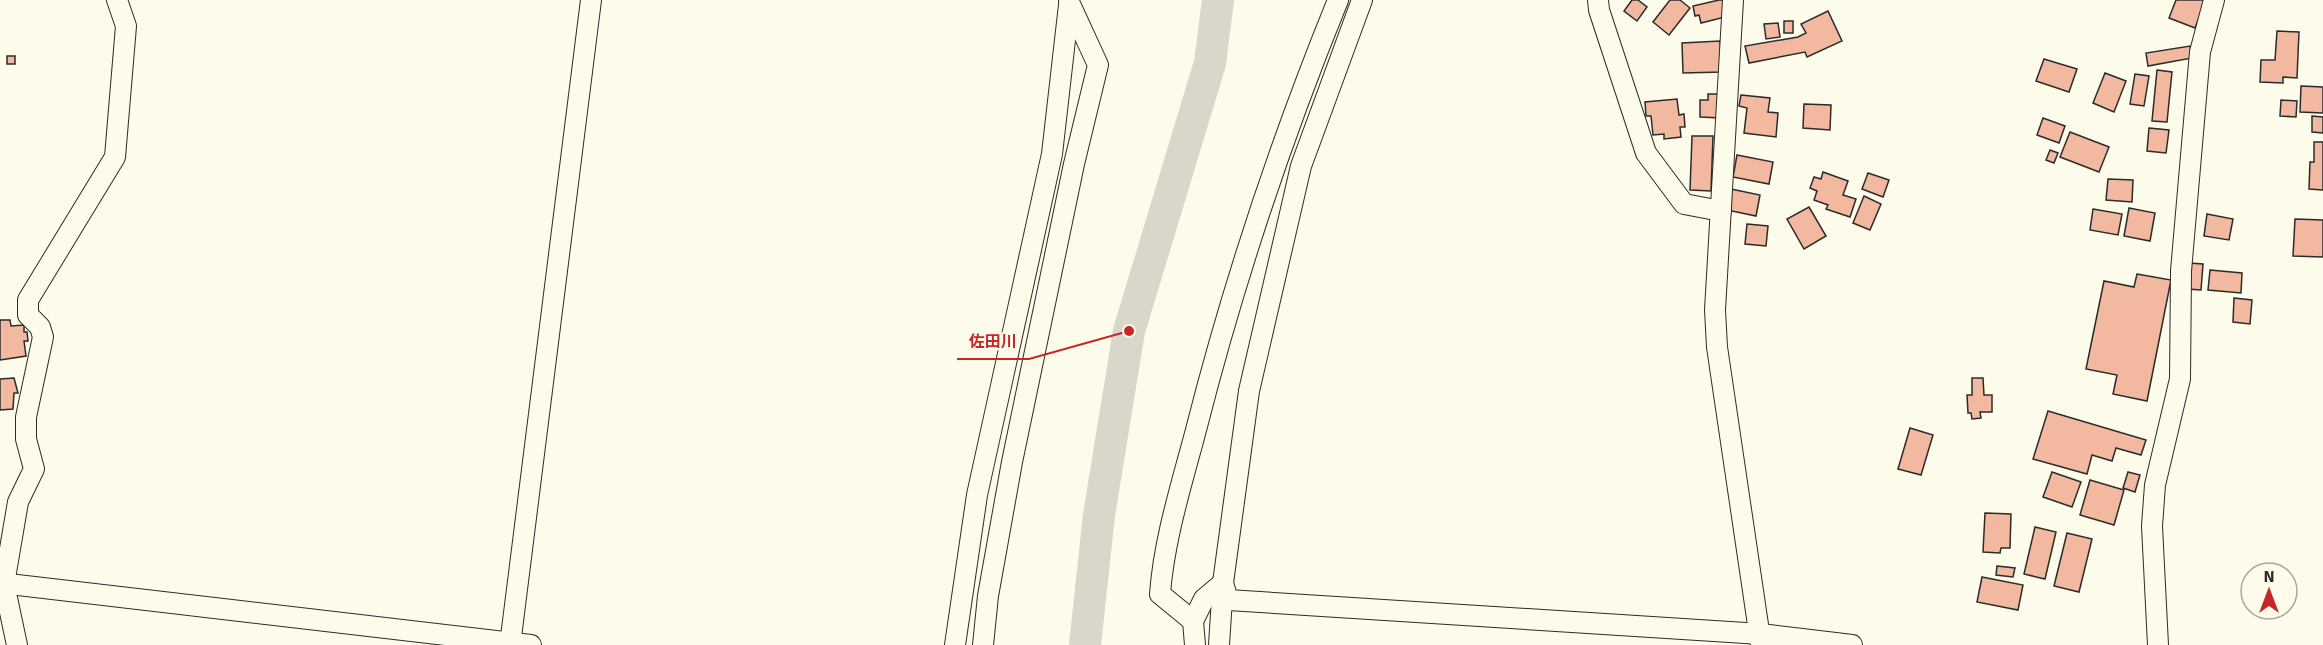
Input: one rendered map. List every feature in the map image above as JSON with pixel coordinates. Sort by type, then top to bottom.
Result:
[{"type":"street","points":[[17,645],[2,584],[18,502],[34,469],[26,439],[26,417],[43,337],[40,327],[28,315],[28,300],[115,157],[126,26],[117,0]]},
{"type":"street","points":[[511,644],[591,0]]},
{"type":"street","points":[[1192,621],[1160,594],[1179,496],[1238,277],[1307,76],[1338,0]]},
{"type":"street","points":[[1219,645],[1223,583],[1249,391],[1301,166],[1362,0]]},
{"type":"street","points":[[1598,0],[1599,10],[1646,153],[1684,204],[1721,211]]},
{"type":"street","points":[[1733,0],[1715,310],[1718,347],[1761,640]]},
{"type":"street","points":[[2158,645],[2152,526],[2155,485],[2180,379],[2181,271],[2200,52],[2214,0]]},
{"type":"street","points":[[955,645],[977,495],[1052,154],[1069,1]]},
{"type":"street","points":[[983,645],[988,596],[1012,462],[1074,164],[1098,64],[1069,1]]},
{"type":"street","points":[[1195,645],[1192,621],[1204,599],[1223,583]]},
{"type":"street","points":[[1223,583],[1228,600],[1852,645]]},
{"type":"street","points":[[2,584],[531,645]]},
{"type":"building","points":[[1632,0],[1638,0],[1647,7],[1637,21],[1624,11]]},
{"type":"building","points":[[1670,0],[1680,0],[1690,8],[1669,35],[1653,22]]},
{"type":"building","points":[[1725,0],[1729,16],[1701,23],[1699,15],[1695,16],[1693,6]]},
{"type":"building","points":[[2176,0],[2206,0],[2195,28],[2169,18]]},
{"type":"building","points":[[1828,11],[1842,41],[1807,57],[1805,52],[1749,63],[1745,46],[1798,37],[1806,33],[1801,24]]},
{"type":"building","points":[[1784,21],[1793,21],[1793,33],[1784,33]]},
{"type":"building","points":[[1778,23],[1780,37],[1766,39],[1764,24]]},
{"type":"building","points":[[2277,31],[2299,32],[2297,78],[2283,77],[2283,83],[2260,82],[2261,60],[2275,60]]},
{"type":"building","points":[[1720,41],[1722,72],[1683,73],[1682,43]]},
{"type":"building","points":[[2190,46],[2192,58],[2148,66],[2146,53]]},
{"type":"building","points":[[7,56],[15,56],[15,64],[7,64]]},
{"type":"building","points":[[2044,59],[2077,69],[2069,92],[2036,81]]},
{"type":"building","points":[[2157,70],[2172,72],[2167,122],[2152,121]]},
{"type":"building","points":[[2105,73],[2126,81],[2114,112],[2093,103]]},
{"type":"building","points":[[2135,74],[2149,76],[2144,106],[2130,104]]},
{"type":"building","points":[[2301,86],[2323,87],[2323,113],[2300,112]]},
{"type":"building","points":[[1708,94],[1721,94],[1721,118],[1700,117],[1700,100],[1708,100]]},
{"type":"building","points":[[1741,95],[1770,98],[1768,112],[1778,113],[1776,137],[1744,133],[1747,108],[1739,106]]},
{"type":"building","points":[[1677,99],[1679,115],[1684,114],[1685,127],[1680,127],[1681,137],[1664,139],[1664,134],[1653,135],[1651,116],[1646,116],[1645,102]]},
{"type":"building","points":[[2281,100],[2297,101],[2296,117],[2280,116]]},
{"type":"building","points":[[1804,104],[1831,105],[1830,130],[1803,128]]},
{"type":"building","points":[[2312,116],[2323,117],[2323,133],[2312,132]]},
{"type":"building","points":[[2043,118],[2065,126],[2059,143],[2037,135]]},
{"type":"building","points":[[2149,128],[2169,130],[2166,153],[2147,151]]},
{"type":"building","points":[[2070,132],[2109,147],[2099,172],[2060,157]]},
{"type":"building","points":[[1692,136],[1713,136],[1711,191],[1690,190]]},
{"type":"building","points":[[2314,142],[2323,142],[2323,190],[2309,189],[2310,162],[2314,162]]},
{"type":"building","points":[[2050,150],[2058,153],[2054,163],[2046,160]]},
{"type":"building","points":[[1737,155],[1773,162],[1769,184],[1733,177]]},
{"type":"building","points":[[1823,172],[1848,181],[1843,195],[1856,199],[1850,217],[1826,209],[1828,205],[1814,200],[1817,191],[1810,188],[1814,177],[1821,179]]},
{"type":"building","points":[[1868,173],[1889,180],[1883,197],[1862,189]]},
{"type":"building","points":[[2108,179],[2133,180],[2132,202],[2106,200]]},
{"type":"building","points":[[1731,189],[1760,195],[1756,216],[1727,210]]},
{"type":"building","points":[[1864,196],[1881,204],[1870,230],[1853,223]]},
{"type":"building","points":[[1809,207],[1826,236],[1804,249],[1787,219]]},
{"type":"building","points":[[2129,208],[2155,213],[2150,241],[2124,236]]},
{"type":"building","points":[[2093,209],[2122,214],[2118,235],[2090,230]]},
{"type":"building","points":[[2207,214],[2233,219],[2229,240],[2204,236]]},
{"type":"building","points":[[2295,219],[2323,220],[2323,257],[2293,256]]},
{"type":"building","points":[[1747,224],[1768,226],[1766,246],[1745,244]]},
{"type":"building","points":[[2189,263],[2203,264],[2201,290],[2187,289]]},
{"type":"building","points":[[2210,270],[2242,273],[2241,293],[2208,290]]},
{"type":"building","points":[[2137,274],[2171,280],[2147,401],[2113,394],[2117,375],[2086,369],[2104,281],[2134,287]]},
{"type":"building","points":[[2234,298],[2252,300],[2250,324],[2233,322]]},
{"type":"building","points":[[0,320],[10,320],[11,326],[24,325],[28,341],[24,341],[26,356],[0,360]]},
{"type":"building","points":[[14,378],[18,393],[14,393],[13,409],[0,410],[0,379]]},
{"type":"building","points":[[1972,378],[1983,378],[1984,395],[1992,395],[1992,412],[1980,412],[1981,418],[1972,419],[1971,413],[1968,413],[1967,395],[1972,395]]},
{"type":"building","points":[[2048,411],[2146,440],[2141,455],[2116,448],[2112,461],[2092,455],[2087,474],[2033,459]]},
{"type":"building","points":[[1910,428],[1933,435],[1921,475],[1898,469]]},
{"type":"building","points":[[2052,472],[2081,482],[2072,507],[2043,497]]},
{"type":"building","points":[[2128,472],[2140,475],[2135,492],[2123,488]]},
{"type":"building","points":[[2090,480],[2124,490],[2114,525],[2080,515]]},
{"type":"building","points":[[1985,513],[2011,514],[2010,548],[2001,548],[2000,553],[1983,552]]},
{"type":"building","points":[[2035,527],[2056,532],[2045,579],[2024,574]]},
{"type":"building","points":[[2067,533],[2092,539],[2079,592],[2054,586]]},
{"type":"building","points":[[1997,566],[2015,568],[2013,577],[1996,575]]},
{"type":"building","points":[[1982,577],[2023,585],[2018,610],[1977,602]]},
{"type":"waterway","points":[[1085,645],[1099,515],[1129,331],[1210,63],[1218,0]]},
{"type":"place","name":"佐田川","points":[[1129,331]]}]
